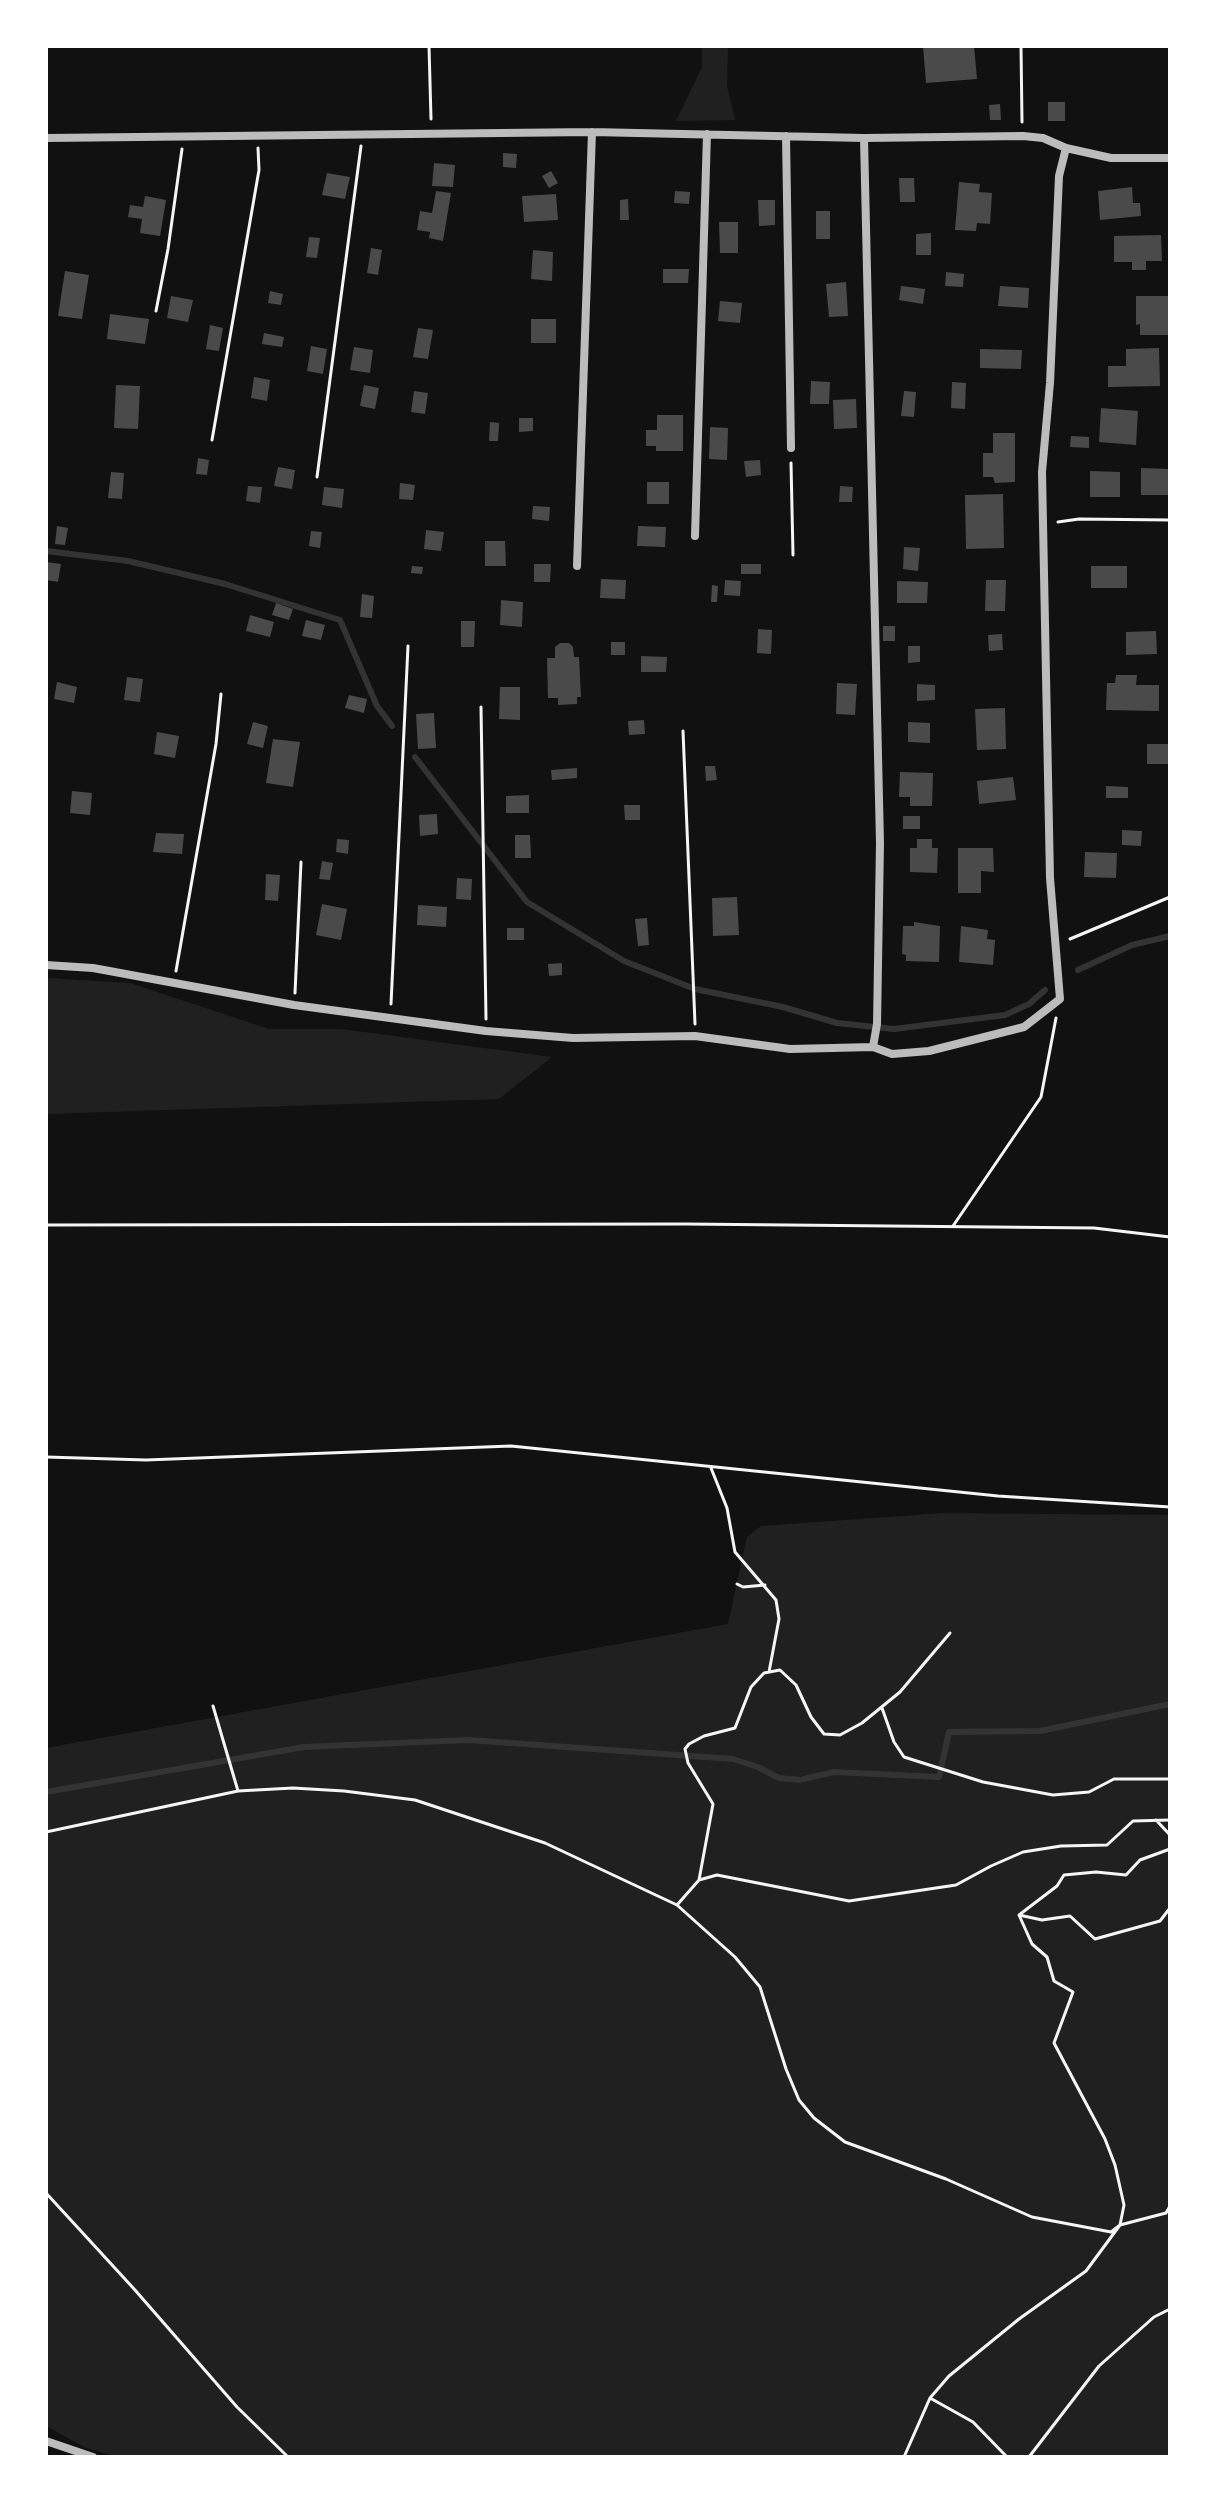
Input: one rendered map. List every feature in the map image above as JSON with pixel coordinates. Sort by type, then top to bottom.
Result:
[{"type":"street","points":[[577,566],[592,132]]},
{"type":"street","points":[[46,138],[592,132],[864,138],[1023,136],[1043,138],[1066,148],[1111,158],[1170,158]]},
{"type":"street","points":[[695,536],[707,134]]},
{"type":"street","points":[[786,136],[791,448]]},
{"type":"street","points":[[864,138],[880,843],[877,1024],[873,1047]]},
{"type":"street","points":[[46,965],[93,968],[294,1005],[486,1031],[573,1038],[695,1036],[790,1049],[873,1047],[892,1054],[929,1051],[1024,1027],[1060,999],[1050,878],[1042,472],[1059,176],[1066,148]]},
{"type":"street","points":[[46,2441],[93,2457]]},
{"type":"path","points":[[429,46],[432,135]]},
{"type":"path","points":[[1021,46],[1023,136]]},
{"type":"path","points":[[317,477],[361,156],[361,134]]},
{"type":"path","points":[[212,440],[259,170],[257,136]]},
{"type":"path","points":[[156,311],[182,163],[182,137]]},
{"type":"path","points":[[791,448],[793,555]]},
{"type":"path","points":[[1043,524],[1079,519],[1170,520]]},
{"type":"path","points":[[391,1016],[408,646]]},
{"type":"path","points":[[174,982],[216,744],[221,694]]},
{"type":"path","points":[[481,707],[486,1031]]},
{"type":"path","points":[[683,731],[695,1036]]},
{"type":"path","points":[[294,1005],[301,862]]},
{"type":"path","points":[[1057,944],[1170,897]]},
{"type":"path","points":[[953,1227],[1041,1097],[1060,999]]},
{"type":"path","points":[[46,1225],[685,1224],[1094,1228],[1170,1237]]},
{"type":"path","points":[[46,1457],[146,1460],[511,1446],[998,1496],[1170,1507]]},
{"type":"path","points":[[710,1466],[727,1508],[735,1552],[776,1600],[779,1619],[769,1672]]},
{"type":"path","points":[[737,1584],[743,1587],[765,1585]]},
{"type":"path","points":[[677,1905],[699,1880],[713,1804],[688,1763],[685,1749],[704,1736],[735,1728],[751,1687],[764,1673],[780,1670],[796,1685],[811,1717],[824,1734],[840,1735],[862,1723],[900,1692],[950,1633]]},
{"type":"path","points":[[213,1706],[238,1791]]},
{"type":"path","points":[[882,1707],[894,1742],[904,1757],[983,1782],[1053,1795],[1089,1792],[1114,1779],[1170,1779]]},
{"type":"path","points":[[46,1832],[238,1791],[293,1788],[415,1800],[545,1843],[677,1905],[735,1957],[760,1987],[799,2100],[814,2118],[845,2142],[946,2179],[1032,2217],[1111,2232],[1120,2225],[1166,2213],[1170,2206]]},
{"type":"path","points":[[1156,1819],[1170,1835]]},
{"type":"path","points":[[699,1880],[717,1875],[735,1877],[849,1901],[956,1885],[1023,1852],[1061,1846],[1107,1845],[1133,1821],[1170,1820]]},
{"type":"path","points":[[1019,1915],[1057,1886],[1064,1875],[1096,1872],[1126,1875],[1140,1860],[1170,1849]]},
{"type":"path","points":[[1019,1915],[1042,1920],[1070,1916],[1095,1939],[1160,1921],[1170,1908]]},
{"type":"path","points":[[904,2457],[930,2398],[949,2376],[1019,2319],[1086,2271],[1120,2225],[1124,2205],[1115,2165],[1105,2139],[1054,2043],[1073,1992],[1054,1981],[1047,1957],[1032,1944],[1019,1915]]},
{"type":"path","points":[[46,2193],[237,2407],[288,2457]]},
{"type":"path","points":[[1029,2457],[1099,2366],[1154,2317],[1170,2309]]},
{"type":"path","points":[[930,2398],[973,2422],[1007,2457]]},
{"type":"shaded area","points":[[702,46],[728,46],[727,86],[735,120],[676,121],[702,67]]},
{"type":"shaded area","points":[[46,978],[130,983],[269,1029],[341,1029],[552,1057],[499,1099],[46,1114]]},
{"type":"shaded area","points":[[944,1513],[1170,1515],[1170,2457],[118,2457],[86,2448],[46,2426],[46,1748],[728,1624],[747,1537],[761,1526]]},
{"type":"building","points":[[923,46],[974,46],[977,79],[926,83]]},
{"type":"building","points":[[1048,102],[1065,102],[1065,121],[1048,121]]},
{"type":"building","points":[[1000,104],[1001,120],[990,120],[989,105]]},
{"type":"building","points":[[503,153],[517,154],[516,168],[503,167]]},
{"type":"building","points":[[434,163],[455,165],[453,187],[432,186]]},
{"type":"building","points":[[551,171],[558,183],[549,188],[542,176]]},
{"type":"building","points":[[327,173],[350,177],[345,199],[322,195]]},
{"type":"building","points":[[899,178],[914,178],[915,202],[900,202]]},
{"type":"building","points":[[959,182],[980,184],[979,192],[992,193],[990,224],[977,223],[976,231],[955,230]]},
{"type":"building","points":[[1132,187],[1133,203],[1140,203],[1141,216],[1100,220],[1098,191]]},
{"type":"building","points":[[436,191],[451,193],[443,241],[429,238],[430,232],[417,230],[420,211],[432,213]]},
{"type":"building","points":[[675,191],[690,192],[689,204],[674,203]]},
{"type":"building","points":[[556,194],[558,220],[524,222],[522,196]]},
{"type":"building","points":[[145,196],[166,200],[160,236],[140,233],[142,219],[128,217],[130,205],[143,207]]},
{"type":"building","points":[[628,199],[629,220],[620,220],[620,200]]},
{"type":"building","points":[[758,200],[775,200],[775,225],[759,226]]},
{"type":"building","points":[[816,211],[830,211],[830,239],[816,239]]},
{"type":"building","points":[[719,222],[738,222],[738,253],[720,253]]},
{"type":"building","points":[[931,233],[931,255],[916,255],[916,234]]},
{"type":"building","points":[[1161,235],[1162,261],[1146,261],[1146,270],[1132,270],[1132,262],[1114,262],[1114,236]]},
{"type":"building","points":[[309,237],[320,238],[317,258],[306,257]]},
{"type":"building","points":[[371,248],[382,250],[378,275],[367,273]]},
{"type":"building","points":[[533,250],[553,252],[552,281],[531,279]]},
{"type":"building","points":[[663,269],[689,269],[688,283],[663,283]]},
{"type":"building","points":[[65,271],[89,275],[82,319],[58,316]]},
{"type":"building","points":[[946,272],[964,274],[963,287],[945,286]]},
{"type":"building","points":[[846,282],[848,316],[829,317],[826,284]]},
{"type":"building","points":[[901,286],[925,289],[923,304],[899,300]]},
{"type":"building","points":[[1000,286],[1029,288],[1028,308],[998,306]]},
{"type":"building","points":[[270,291],[283,294],[281,305],[268,303]]},
{"type":"building","points":[[171,296],[193,300],[188,322],[167,318]]},
{"type":"building","points":[[1136,296],[1170,296],[1170,335],[1140,335],[1140,324],[1136,325]]},
{"type":"building","points":[[720,301],[742,303],[740,323],[718,321]]},
{"type":"building","points":[[110,314],[149,319],[145,344],[107,339]]},
{"type":"building","points":[[531,319],[556,319],[556,343],[531,343]]},
{"type":"building","points":[[210,325],[223,328],[219,351],[206,349]]},
{"type":"building","points":[[418,328],[433,330],[428,359],[413,357]]},
{"type":"building","points":[[264,333],[284,337],[282,347],[262,344]]},
{"type":"building","points":[[311,346],[327,349],[323,374],[307,371]]},
{"type":"building","points":[[354,347],[373,350],[370,373],[350,370]]},
{"type":"building","points":[[1159,348],[1160,386],[1108,387],[1108,366],[1126,366],[1126,349]]},
{"type":"building","points":[[980,349],[1022,350],[1021,369],[980,368]]},
{"type":"building","points":[[254,377],[270,380],[267,401],[251,398]]},
{"type":"building","points":[[811,381],[830,382],[829,404],[810,404]]},
{"type":"building","points":[[952,382],[966,383],[965,409],[951,408]]},
{"type":"building","points":[[116,385],[140,386],[138,429],[114,428]]},
{"type":"building","points":[[364,385],[379,388],[375,409],[360,406]]},
{"type":"building","points":[[414,391],[428,393],[425,414],[411,412]]},
{"type":"building","points":[[904,391],[916,392],[914,417],[901,416]]},
{"type":"building","points":[[856,399],[857,428],[834,429],[833,400]]},
{"type":"building","points":[[1101,408],[1138,411],[1136,445],[1099,442]]},
{"type":"building","points":[[657,415],[683,415],[683,451],[656,451],[656,446],[646,446],[646,430],[657,430]]},
{"type":"building","points":[[519,418],[533,418],[533,431],[519,432]]},
{"type":"building","points":[[490,422],[499,423],[498,441],[489,441]]},
{"type":"building","points":[[710,427],[728,428],[727,460],[709,459]]},
{"type":"building","points":[[993,433],[1015,433],[1015,482],[995,483],[993,477],[983,477],[983,453],[993,453]]},
{"type":"building","points":[[1071,436],[1089,437],[1089,448],[1070,447]]},
{"type":"building","points":[[198,458],[209,460],[207,475],[196,474]]},
{"type":"building","points":[[760,460],[761,475],[746,477],[744,461]]},
{"type":"building","points":[[278,467],[295,470],[292,489],[274,486]]},
{"type":"building","points":[[1141,468],[1169,469],[1168,495],[1141,495]]},
{"type":"building","points":[[1090,471],[1120,472],[1120,497],[1090,497]]},
{"type":"building","points":[[111,472],[124,473],[122,499],[108,498]]},
{"type":"building","points":[[647,482],[669,482],[669,504],[647,504]]},
{"type":"building","points":[[400,483],[415,485],[413,500],[399,499]]},
{"type":"building","points":[[248,486],[262,487],[260,503],[246,501]]},
{"type":"building","points":[[840,486],[853,487],[852,502],[839,502]]},
{"type":"building","points":[[324,487],[344,489],[342,508],[322,505]]},
{"type":"building","points":[[1003,494],[1004,548],[966,549],[965,495]]},
{"type":"building","points":[[533,506],[550,507],[549,521],[532,519]]},
{"type":"building","points":[[57,526],[68,528],[65,545],[55,544]]},
{"type":"building","points":[[638,526],[666,527],[665,547],[637,546]]},
{"type":"building","points":[[426,530],[444,532],[441,551],[424,549]]},
{"type":"building","points":[[311,531],[322,532],[320,548],[309,546]]},
{"type":"building","points":[[485,541],[505,541],[506,566],[485,566]]},
{"type":"building","points":[[904,547],[920,548],[918,571],[903,569]]},
{"type":"building","points":[[46,562],[61,564],[58,582],[46,580]]},
{"type":"building","points":[[534,564],[551,564],[550,582],[534,582]]},
{"type":"building","points":[[741,564],[761,564],[761,574],[741,574]]},
{"type":"building","points":[[412,566],[423,567],[422,574],[411,573]]},
{"type":"building","points":[[1091,566],[1127,566],[1127,588],[1091,588]]},
{"type":"building","points":[[601,579],[626,580],[625,599],[600,598]]},
{"type":"building","points":[[725,580],[741,581],[740,596],[724,595]]},
{"type":"building","points":[[986,580],[1006,580],[1005,611],[985,611]]},
{"type":"building","points":[[897,581],[928,582],[927,603],[897,603]]},
{"type":"building","points":[[712,585],[718,586],[717,602],[711,602]]},
{"type":"building","points":[[362,594],[374,596],[372,618],[360,617]]},
{"type":"building","points":[[501,600],[523,602],[522,627],[500,625]]},
{"type":"building","points":[[276,603],[293,609],[289,620],[272,615]]},
{"type":"building","points":[[250,615],[274,622],[270,637],[246,631]]},
{"type":"building","points":[[306,620],[325,625],[321,640],[302,636]]},
{"type":"building","points":[[461,621],[475,621],[474,647],[461,647]]},
{"type":"building","points":[[883,626],[895,626],[895,641],[883,641]]},
{"type":"building","points":[[758,629],[772,630],[771,654],[757,653]]},
{"type":"building","points":[[1156,631],[1157,654],[1126,655],[1126,632]]},
{"type":"building","points":[[1002,634],[1003,650],[989,651],[988,635]]},
{"type":"building","points":[[611,642],[625,642],[625,655],[611,655]]},
{"type":"building","points":[[560,643],[569,643],[573,647],[574,657],[579,657],[581,697],[577,697],[577,704],[558,705],[558,698],[548,698],[547,658],[555,658],[555,647]]},
{"type":"building","points":[[908,646],[920,646],[920,662],[908,663]]},
{"type":"building","points":[[641,656],[667,657],[666,672],[641,672]]},
{"type":"building","points":[[1116,675],[1137,675],[1136,685],[1159,685],[1159,711],[1106,710],[1107,683],[1115,683]]},
{"type":"building","points":[[127,677],[143,679],[140,702],[124,700]]},
{"type":"building","points":[[57,682],[77,687],[74,703],[54,699]]},
{"type":"building","points":[[837,683],[857,684],[855,715],[836,714]]},
{"type":"building","points":[[917,684],[935,685],[935,700],[917,701]]},
{"type":"building","points":[[500,687],[520,687],[520,720],[499,719]]},
{"type":"building","points":[[349,695],[367,699],[364,713],[345,708]]},
{"type":"building","points":[[1005,708],[1006,749],[977,750],[975,709]]},
{"type":"building","points":[[434,713],[436,748],[418,749],[416,714]]},
{"type":"building","points":[[644,720],[645,734],[629,735],[628,721]]},
{"type":"building","points":[[253,722],[268,726],[263,748],[247,744]]},
{"type":"building","points":[[908,722],[930,723],[930,743],[908,742]]},
{"type":"building","points":[[157,732],[179,736],[175,758],[154,754]]},
{"type":"building","points":[[273,739],[300,742],[293,787],[266,783]]},
{"type":"building","points":[[1147,744],[1170,744],[1170,764],[1147,764]]},
{"type":"building","points":[[705,766],[715,766],[717,780],[706,781]]},
{"type":"building","points":[[577,768],[577,778],[552,780],[551,770]]},
{"type":"building","points":[[900,772],[933,773],[932,806],[910,806],[910,797],[899,797]]},
{"type":"building","points":[[1013,777],[1016,800],[979,804],[977,781]]},
{"type":"building","points":[[1106,786],[1128,787],[1128,798],[1106,798]]},
{"type":"building","points":[[72,791],[92,793],[90,815],[70,813]]},
{"type":"building","points":[[529,795],[529,813],[506,813],[506,796]]},
{"type":"building","points":[[624,805],[640,805],[640,820],[625,820]]},
{"type":"building","points":[[437,814],[438,834],[420,836],[419,815]]},
{"type":"building","points":[[903,816],[920,816],[920,829],[903,829]]},
{"type":"building","points":[[1122,830],[1142,831],[1141,846],[1122,845]]},
{"type":"building","points":[[156,833],[184,834],[182,854],[153,852]]},
{"type":"building","points":[[515,835],[530,835],[531,858],[515,858]]},
{"type":"building","points":[[337,839],[349,840],[348,854],[336,852]]},
{"type":"building","points":[[917,839],[932,839],[932,848],[938,848],[937,873],[910,872],[910,848],[917,848]]},
{"type":"building","points":[[958,848],[993,848],[994,872],[981,871],[981,893],[958,893]]},
{"type":"building","points":[[1085,852],[1117,853],[1116,878],[1084,877]]},
{"type":"building","points":[[322,861],[333,863],[330,880],[319,879]]},
{"type":"building","points":[[266,874],[280,875],[278,901],[265,900]]},
{"type":"building","points":[[457,878],[472,879],[471,900],[456,899]]},
{"type":"building","points":[[737,897],[739,935],[713,936],[712,898]]},
{"type":"building","points":[[322,904],[347,909],[341,940],[316,935]]},
{"type":"building","points":[[418,905],[447,907],[446,927],[417,925]]},
{"type":"building","points":[[647,918],[649,945],[638,946],[635,919]]},
{"type":"building","points":[[914,922],[940,926],[939,962],[906,961],[906,955],[902,954],[903,926],[914,926]]},
{"type":"building","points":[[961,926],[988,930],[987,939],[995,940],[993,965],[959,962]]},
{"type":"building","points":[[507,928],[524,928],[524,940],[507,940]]},
{"type":"building","points":[[562,963],[562,975],[549,976],[548,964]]},
{"type":"waterway","points":[[46,551],[128,561],[225,584],[340,620],[377,706],[392,726]]},
{"type":"waterway","points":[[415,757],[527,902],[624,961],[695,989],[783,1007],[837,1023],[894,1029],[1005,1015],[1029,1004],[1045,990]]},
{"type":"waterway","points":[[1078,970],[1132,945],[1170,936]]},
{"type":"waterway","points":[[804,1779],[834,1772],[939,1777],[949,1732],[1040,1731],[1170,1704]]},
{"type":"waterway","points":[[46,1792],[304,1747],[469,1740],[733,1759],[779,1778],[800,1780]]}]
